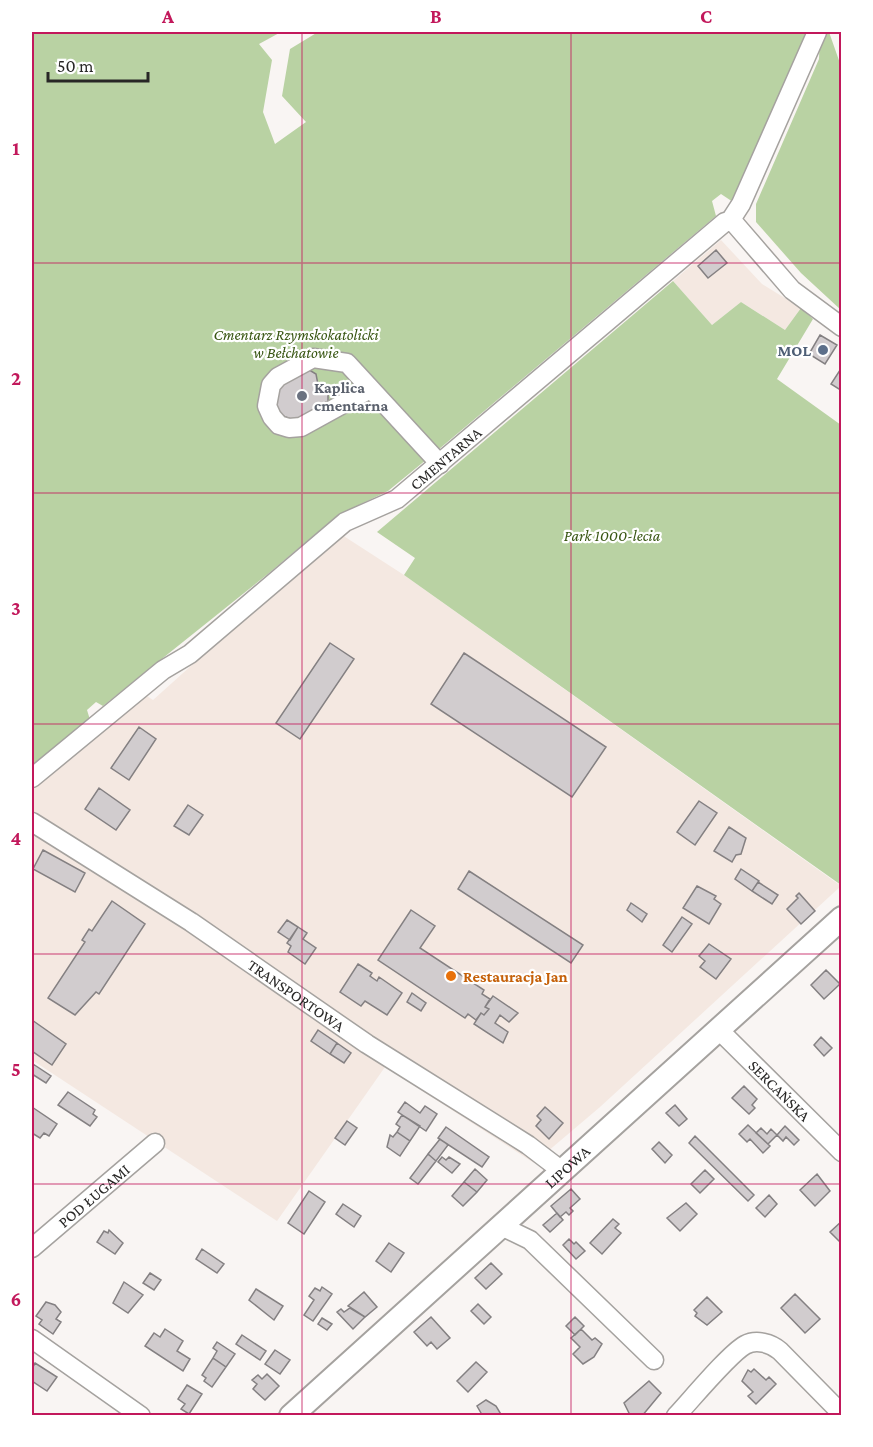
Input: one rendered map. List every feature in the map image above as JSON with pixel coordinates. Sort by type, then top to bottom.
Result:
[{"type":"main road","name":"LIPOWA","points":[[291,1416],[842,918]]},
{"type":"street","points":[[817,32],[741,204],[730,221],[792,290],[842,327]]},
{"type":"street","name":"CMENTARNA","points":[[32,778],[163,670],[190,654],[345,522],[397,499],[725,222],[730,221]]},
{"type":"street","points":[[370,388],[301,427],[289,428],[279,425],[267,406],[268,395],[278,376],[313,358],[347,363],[440,464]]},
{"type":"street","name":"TRANSPORTOWA","points":[[32,822],[191,922],[368,1044],[528,1144],[562,1171]]},
{"type":"street","name":"SERCAŃSKA","points":[[718,1029],[842,1152]]},
{"type":"street","name":"POD ŁUGAMI","points":[[32,1248],[155,1143]]},
{"type":"street","points":[[501,1226],[530,1240],[654,1360]]},
{"type":"street","points":[[32,1339],[141,1416]]},
{"type":"street","points":[[676,1416],[741,1348],[758,1343],[773,1346],[780,1351],[842,1414]]},
{"type":"shaded area","points":[[721,240],[762,284],[801,308],[785,330],[741,302],[712,325],[673,281]]},
{"type":"shaded area","points":[[339,533],[404,575],[841,886],[600,1107],[534,1163],[385,1067],[277,1221],[32,1060],[32,789],[144,694],[153,700]]},
{"type":"green space","name":"Cmentarz Rzymskokatolicki w Bełchatowie","points":[[32,32],[281,32],[259,44],[272,60],[263,112],[275,144],[306,122],[282,96],[290,49],[318,32],[807,32],[733,202],[721,194],[712,201],[716,216],[388,491],[338,515],[103,706],[96,702],[87,710],[91,723],[32,773]]},
{"type":"green space","points":[[820,32],[829,32],[842,69],[841,310],[801,273],[756,222],[756,204],[819,59]]},
{"type":"green space","name":"Park 1000-lecia","points":[[673,281],[712,325],[741,302],[785,330],[801,308],[813,319],[777,379],[841,425],[841,885],[404,575],[415,558],[377,532]]},
{"type":"building","points":[[716,250],[727,263],[708,278],[698,266]]},
{"type":"building","name":"MOL","points":[[820,335],[837,345],[825,364],[809,354]]},
{"type":"building","points":[[842,367],[842,391],[831,384]]},
{"type":"building","name":"Kaplica cmentarna","points":[[306,368],[316,374],[319,390],[328,394],[328,406],[297,422],[281,415],[275,403],[277,387]]},
{"type":"building","points":[[330,643],[354,659],[300,739],[276,723]]},
{"type":"building","points":[[464,653],[606,747],[572,797],[431,704]]},
{"type":"building","points":[[139,727],[156,739],[129,780],[111,768]]},
{"type":"building","points":[[99,788],[130,810],[116,830],[85,809]]},
{"type":"building","points":[[699,801],[717,813],[695,845],[677,832]]},
{"type":"building","points":[[188,805],[203,815],[189,835],[174,826]]},
{"type":"building","points":[[729,827],[746,838],[741,854],[736,855],[732,862],[714,851]]},
{"type":"building","points":[[43,850],[85,873],[75,892],[33,869]]},
{"type":"building","points":[[741,869],[759,881],[752,891],[735,879]]},
{"type":"building","points":[[469,871],[583,945],[571,963],[458,889]]},
{"type":"building","points":[[758,882],[778,895],[772,904],[752,891]]},
{"type":"building","points":[[697,886],[716,896],[714,899],[721,904],[709,924],[683,908]]},
{"type":"building","points":[[799,893],[815,911],[801,924],[787,909],[798,898],[796,896]]},
{"type":"building","points":[[112,901],[145,924],[99,994],[96,992],[75,1015],[48,998],[85,942],[82,940],[89,929],[92,931]]},
{"type":"building","points":[[631,903],[647,914],[642,922],[627,910]]},
{"type":"building","points":[[411,910],[435,926],[420,948],[484,990],[482,994],[490,999],[485,1007],[489,1009],[484,1015],[481,1013],[476,1020],[468,1014],[465,1018],[378,960]]},
{"type":"building","points":[[682,917],[692,924],[672,952],[663,945]]},
{"type":"building","points":[[287,920],[298,927],[290,940],[278,932]]},
{"type":"building","points":[[298,927],[307,933],[303,939],[316,948],[305,964],[288,952],[291,946],[287,943]]},
{"type":"building","points":[[709,944],[731,959],[716,979],[700,967],[705,961],[699,956]]},
{"type":"building","points":[[358,964],[372,973],[370,976],[377,981],[379,977],[402,993],[387,1015],[365,1001],[361,1006],[340,992]]},
{"type":"building","points":[[826,970],[840,984],[824,999],[811,985]]},
{"type":"building","points":[[412,993],[426,1003],[421,1011],[407,1002]]},
{"type":"building","points":[[493,996],[518,1013],[509,1022],[500,1015],[495,1023],[508,1032],[503,1043],[474,1024],[481,1013],[484,1015],[489,1009],[485,1007]]},
{"type":"building","points":[[32,1020],[66,1044],[52,1065],[32,1051]]},
{"type":"building","points":[[318,1030],[337,1043],[330,1054],[311,1041]]},
{"type":"building","points":[[821,1037],[832,1048],[824,1056],[814,1045]]},
{"type":"building","points":[[337,1043],[351,1053],[344,1063],[330,1054]]},
{"type":"building","points":[[33,1064],[51,1076],[46,1083],[32,1074]]},
{"type":"building","points":[[744,1086],[757,1099],[752,1105],[755,1108],[749,1114],[732,1098]]},
{"type":"building","points":[[68,1092],[95,1110],[93,1114],[97,1117],[90,1126],[58,1105]]},
{"type":"building","points":[[405,1102],[420,1113],[425,1106],[437,1114],[426,1131],[398,1112]]},
{"type":"building","points":[[675,1105],[687,1119],[679,1126],[666,1113]]},
{"type":"building","points":[[32,1107],[57,1124],[49,1136],[44,1133],[40,1138],[32,1133]]},
{"type":"building","points":[[545,1107],[563,1123],[549,1139],[536,1126],[541,1120],[537,1116]]},
{"type":"building","points":[[402,1115],[420,1126],[410,1141],[397,1132],[400,1127],[396,1124]]},
{"type":"building","points":[[347,1121],[357,1128],[345,1145],[335,1138]]},
{"type":"building","points":[[748,1125],[770,1146],[763,1153],[750,1139],[747,1142],[739,1134]]},
{"type":"building","points":[[785,1126],[799,1140],[794,1145],[786,1137],[783,1141],[777,1135]]},
{"type":"building","points":[[446,1127],[489,1157],[482,1167],[438,1138]]},
{"type":"building","points":[[761,1128],[767,1134],[771,1129],[777,1135],[768,1144],[756,1133]]},
{"type":"building","points":[[397,1132],[410,1141],[400,1156],[387,1147],[390,1135],[393,1137]]},
{"type":"building","points":[[695,1136],[754,1195],[748,1201],[689,1143]]},
{"type":"building","points":[[440,1139],[448,1145],[436,1161],[428,1154]]},
{"type":"building","points":[[659,1142],[672,1155],[665,1163],[652,1149]]},
{"type":"building","points":[[428,1154],[436,1161],[418,1184],[410,1178]]},
{"type":"building","points":[[442,1157],[446,1160],[449,1157],[460,1164],[452,1173],[438,1162]]},
{"type":"building","points":[[475,1169],[487,1180],[477,1192],[464,1182]]},
{"type":"building","points":[[705,1170],[714,1179],[700,1193],[691,1184]]},
{"type":"building","points":[[817,1174],[830,1191],[815,1206],[800,1190]]},
{"type":"building","points":[[464,1182],[477,1192],[463,1206],[452,1196]]},
{"type":"building","points":[[571,1189],[580,1199],[570,1208],[573,1211],[569,1215],[566,1212],[560,1217],[551,1206]]},
{"type":"building","points":[[309,1191],[325,1202],[304,1234],[288,1223]]},
{"type":"building","points":[[769,1195],[777,1204],[765,1217],[756,1208]]},
{"type":"building","points":[[686,1203],[697,1214],[680,1231],[667,1218]]},
{"type":"building","points":[[343,1204],[361,1216],[354,1227],[336,1214]]},
{"type":"building","points":[[557,1213],[563,1220],[550,1232],[543,1225]]},
{"type":"building","points":[[613,1219],[619,1224],[615,1228],[621,1233],[602,1254],[590,1243]]},
{"type":"building","points":[[842,1221],[842,1244],[830,1232]]},
{"type":"building","points":[[109,1230],[123,1243],[115,1254],[97,1242],[104,1231],[108,1233]]},
{"type":"building","points":[[569,1239],[585,1251],[576,1259],[563,1245]]},
{"type":"building","points":[[389,1243],[404,1253],[391,1272],[376,1261]]},
{"type":"building","points":[[202,1249],[224,1264],[217,1273],[196,1259]]},
{"type":"building","points":[[491,1263],[502,1274],[486,1289],[475,1278]]},
{"type":"building","points":[[150,1273],[161,1280],[154,1290],[143,1283]]},
{"type":"building","points":[[124,1282],[143,1295],[128,1313],[113,1303]]},
{"type":"building","points":[[322,1287],[332,1294],[313,1321],[304,1315],[314,1300],[309,1296],[315,1288],[320,1291]]},
{"type":"building","points":[[256,1289],[283,1306],[274,1320],[249,1300]]},
{"type":"building","points":[[364,1292],[377,1307],[365,1317],[348,1306]]},
{"type":"building","points":[[795,1294],[820,1319],[805,1333],[781,1308]]},
{"type":"building","points":[[707,1297],[722,1312],[707,1325],[695,1316],[697,1313],[694,1310]]},
{"type":"building","points":[[46,1302],[55,1305],[61,1312],[56,1319],[61,1322],[53,1334],[39,1324],[42,1320],[36,1316]]},
{"type":"building","points":[[478,1304],[491,1317],[484,1324],[471,1311]]},
{"type":"building","points":[[350,1308],[365,1317],[353,1329],[337,1312],[341,1309],[344,1312]]},
{"type":"building","points":[[431,1317],[450,1338],[437,1349],[431,1342],[427,1346],[414,1332]]},
{"type":"building","points":[[575,1317],[584,1326],[575,1335],[566,1326]]},
{"type":"building","points":[[322,1318],[332,1324],[327,1330],[318,1324]]},
{"type":"building","points":[[165,1329],[183,1341],[177,1351],[190,1359],[183,1371],[145,1346],[154,1333],[160,1337]]},
{"type":"building","points":[[581,1329],[592,1340],[595,1338],[602,1344],[594,1357],[583,1364],[573,1354],[580,1347],[571,1338]]},
{"type":"building","points":[[242,1335],[266,1351],[260,1360],[236,1344]]},
{"type":"building","points":[[217,1342],[235,1354],[226,1367],[213,1358],[217,1351],[213,1348]]},
{"type":"building","points":[[275,1350],[290,1360],[280,1374],[265,1364]]},
{"type":"building","points":[[213,1358],[226,1367],[212,1387],[204,1381],[206,1378],[202,1375]]},
{"type":"building","points":[[476,1362],[487,1372],[468,1392],[457,1381]]},
{"type":"building","points":[[35,1363],[57,1377],[47,1391],[32,1381],[32,1369]]},
{"type":"building","points":[[754,1369],[766,1380],[769,1377],[776,1384],[756,1404],[748,1396],[753,1392],[742,1381],[748,1370],[751,1372]]},
{"type":"building","points":[[267,1374],[279,1386],[265,1400],[253,1389],[257,1384],[252,1380],[258,1375],[262,1379]]},
{"type":"building","points":[[649,1381],[661,1393],[642,1416],[630,1415],[624,1403]]},
{"type":"building","points":[[187,1385],[202,1394],[189,1414],[181,1409],[185,1404],[178,1399]]},
{"type":"building","points":[[486,1400],[496,1406],[502,1416],[478,1416],[481,1413],[477,1406]]},
{"type":"place","name":"MOL","points":[[823,350]]},
{"type":"place","name":"Kaplica cmentarna","points":[[302,396]]},
{"type":"place","name":"Restauracja Jan","points":[[451,976]]}]
